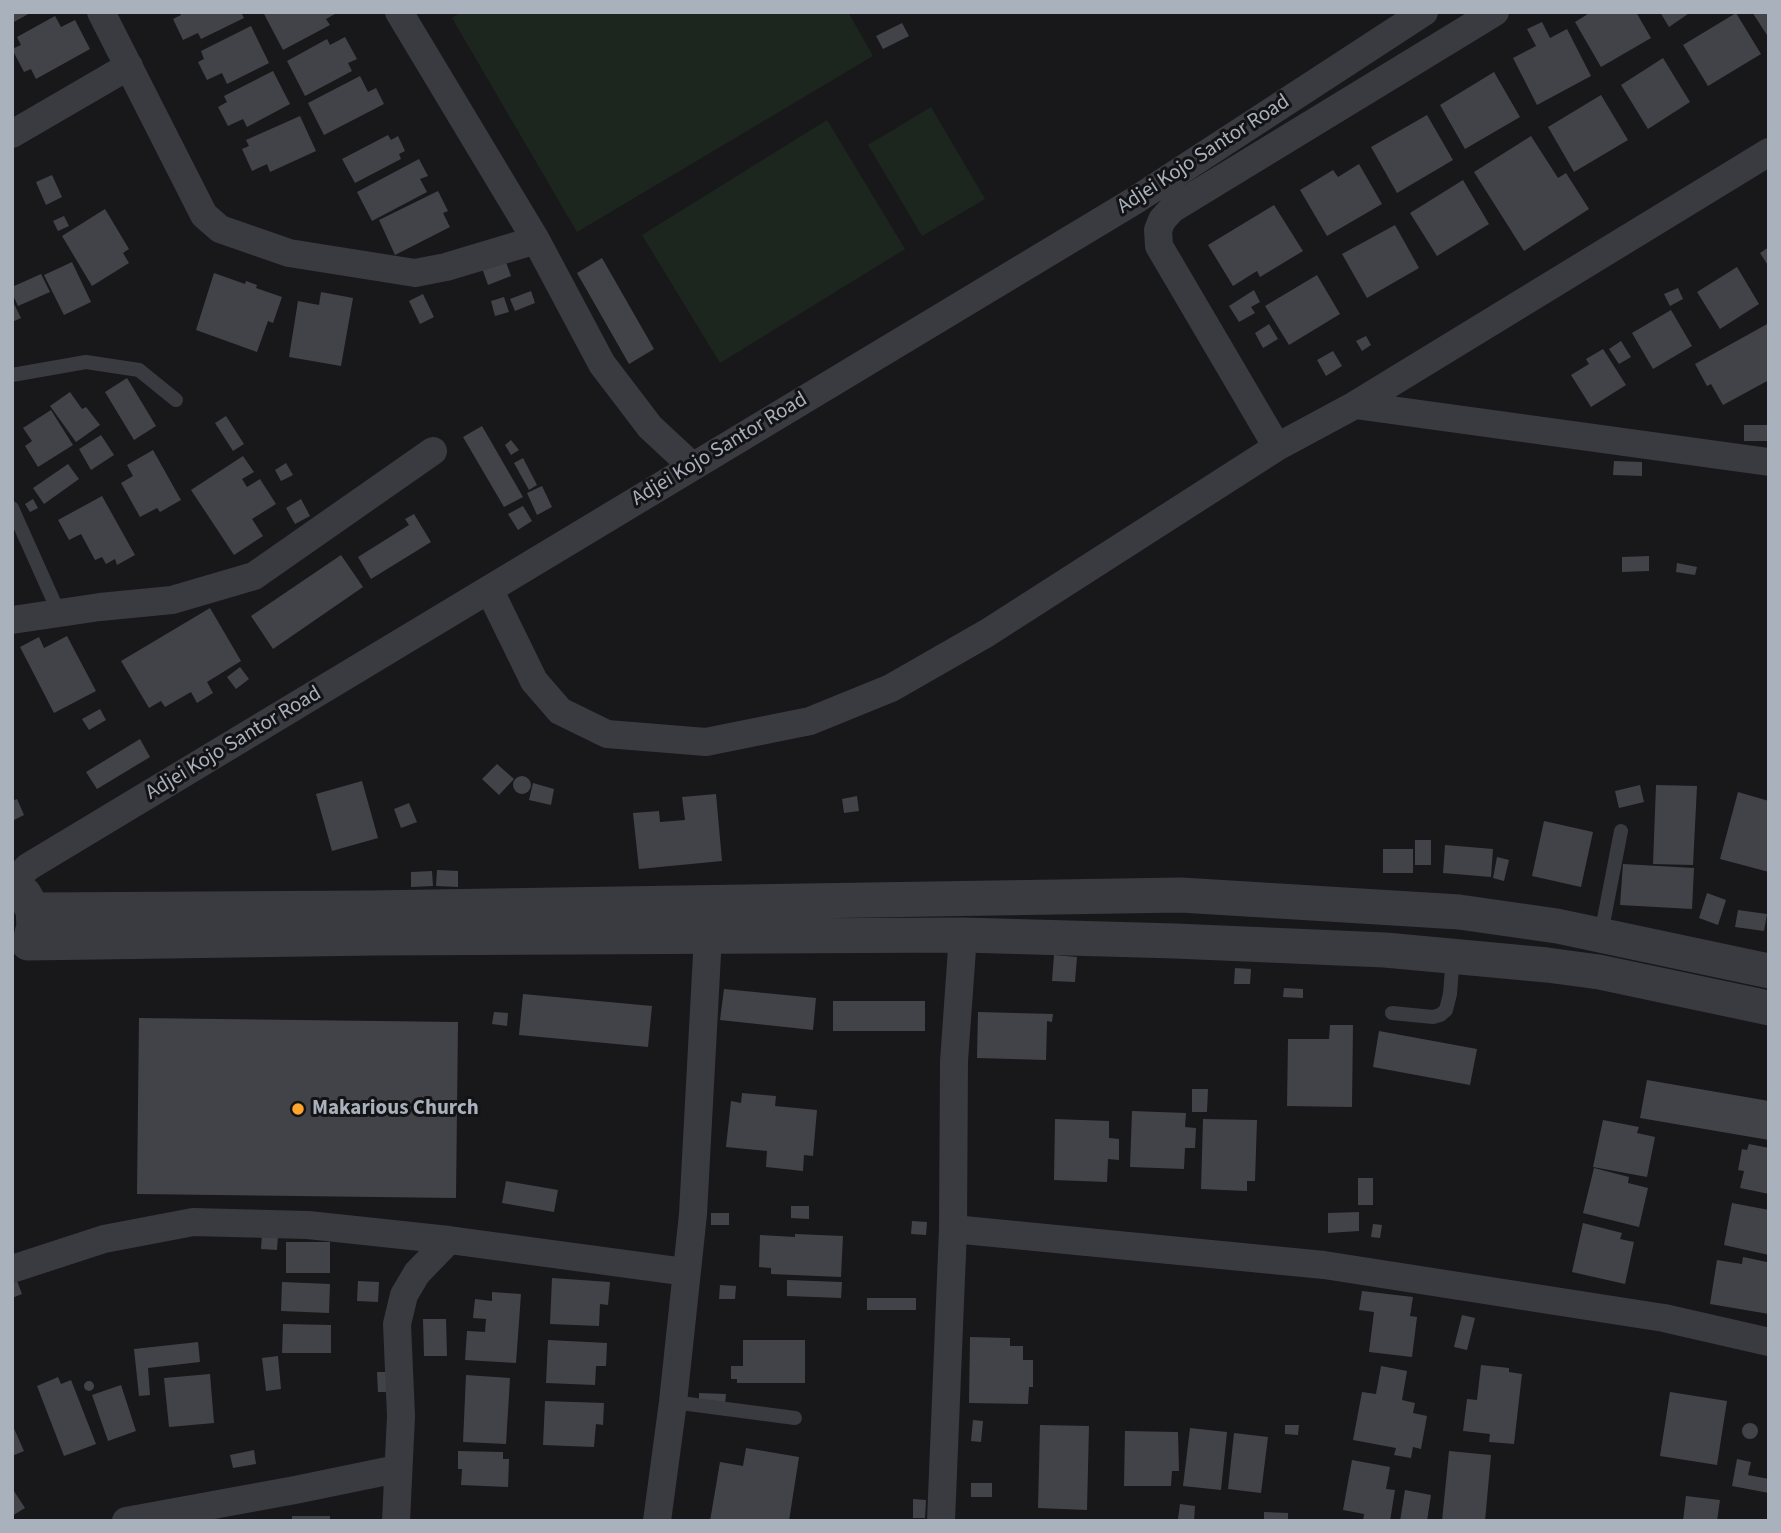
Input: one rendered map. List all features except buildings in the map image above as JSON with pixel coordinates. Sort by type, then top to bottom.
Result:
[{"type":"street","points":[[101,12],[204,215],[220,229],[289,253],[415,273],[446,267],[536,240]]},
{"type":"street","points":[[399,12],[536,240],[602,364],[650,427],[692,466]]},
{"type":"street","name":"Adjei Kojo Santor Road","points":[[20,915],[28,867],[1134,201],[1401,20],[1424,12]]},
{"type":"street","points":[[1277,447],[1159,246],[1158,230],[1162,220],[1172,209],[1494,12]]},
{"type":"street","points":[[12,134],[129,66]]},
{"type":"street","points":[[490,591],[534,681],[560,711],[607,734],[706,743],[810,721],[891,688],[987,633],[1277,447],[1355,405],[1769,152]]},
{"type":"street","points":[[1355,405],[1769,462]]},
{"type":"street","points":[[12,620],[172,600],[254,576],[433,451]]},
{"type":"street","points":[[20,915],[1181,895],[1459,912],[1557,926],[1769,971]]},
{"type":"street","points":[[20,915],[708,936],[963,935],[1188,941],[1453,955],[1599,972],[1769,1008]]},
{"type":"street","points":[[941,1521],[953,1229],[954,1061],[963,935]]},
{"type":"street","points":[[657,1521],[674,1402],[693,1214],[708,936]]},
{"type":"street","points":[[12,1269],[104,1239],[193,1222],[309,1226],[449,1240],[686,1272]]},
{"type":"street","points":[[953,1229],[1325,1265],[1664,1318],[1769,1342]]},
{"type":"street","points":[[396,1521],[401,1416],[397,1324],[404,1295],[417,1273],[449,1240]]},
{"type":"street","points":[[126,1521],[397,1469]]},
{"type":"lane","points":[[12,375],[86,362],[139,370],[176,400]]},
{"type":"lane","points":[[12,508],[60,613]]},
{"type":"lane","points":[[1601,935],[1621,831]]},
{"type":"lane","points":[[1392,1013],[1433,1017],[1446,1010],[1453,955]]},
{"type":"lane","points":[[674,1402],[795,1418]]},
{"type":"shaded area","points":[[461,12],[848,12],[873,56],[577,232],[452,18]]},
{"type":"shaded area","points":[[931,107],[985,199],[922,236],[868,145]]},
{"type":"shaded area","points":[[827,120],[905,249],[720,363],[642,235]]},
{"type":"place","name":"Makarious Church","points":[[298,1109]]}]
